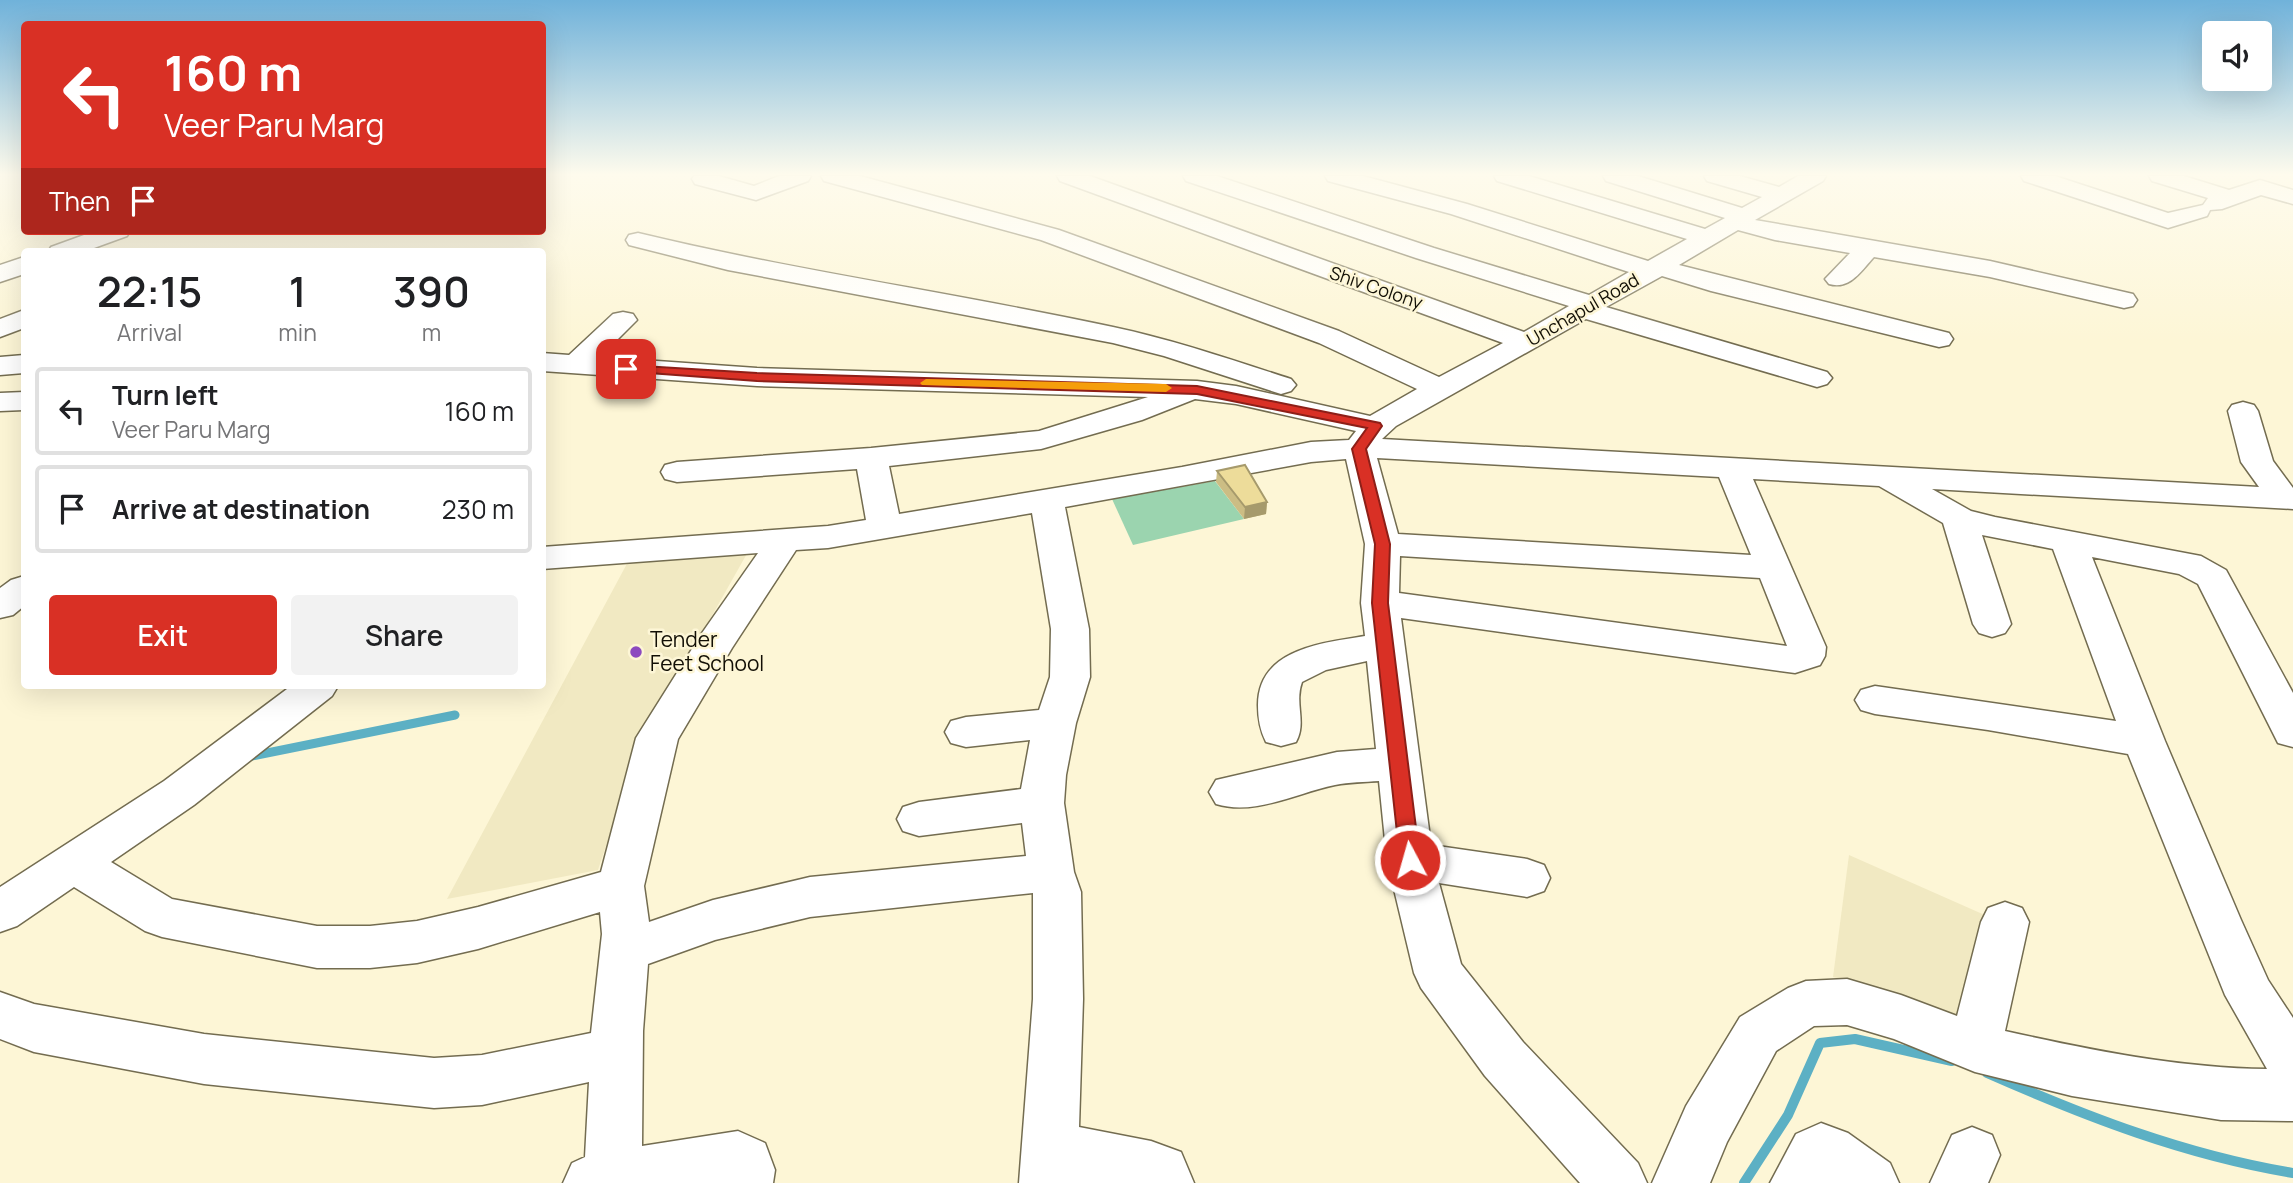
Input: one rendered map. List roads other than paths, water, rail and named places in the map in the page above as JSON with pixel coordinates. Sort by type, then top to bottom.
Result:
[{"type":"street","points":[[1037,231],[1329,337],[1440,389]]},
{"type":"street","name":"Shiv Colony","points":[[1221,231],[1526,342]]},
{"type":"street","points":[[1360,231],[1817,378]]},
{"type":"street","points":[[1532,231],[1656,269],[1939,339]]},
{"type":"street","points":[[1686,231],[1708,238]]},
{"type":"street","name":"Unchapul Road","points":[[1373,431],[1440,389],[1719,231]]},
{"type":"street","points":[[1770,231],[1990,269],[2124,300]]},
{"type":"street","points":[[72,248],[107,235]]},
{"type":"street","points":[[638,240],[728,262],[1174,349],[1373,431],[1394,448],[2288,499]]},
{"type":"street","points":[[1838,279],[1869,248]]},
{"type":"street","points":[[0,274],[21,266]]},
{"type":"street","points":[[0,329],[21,319]]},
{"type":"street","points":[[574,366],[623,320]]},
{"type":"street","points":[[546,362],[757,377],[1197,390],[1373,431]]},
{"type":"street","points":[[0,366],[21,364]]},
{"type":"street","points":[[677,472],[871,458],[1041,440],[1132,414],[1197,390]]},
{"type":"street","points":[[0,402],[21,401]]},
{"type":"street","points":[[2243,411],[2257,462],[2288,499]]},
{"type":"street","points":[[546,558],[828,537],[1311,452],[1373,431]]},
{"type":"street","points":[[1373,431],[1383,544],[1382,624],[1410,860],[1438,973],[1504,1059],[1618,1183]]},
{"type":"street","points":[[871,458],[885,527]]},
{"type":"street","points":[[1281,731],[1278,702],[1283,680],[1292,670],[1382,624],[1795,660],[1806,656],[1807,646],[1731,466]]},
{"type":"street","points":[[1882,474],[1959,518],[2188,564],[2203,570],[2213,578],[2293,732]]},
{"type":"street","points":[[1047,500],[1070,629],[1070,677],[1055,723],[1044,775],[1042,803],[1051,872],[1057,892],[1058,999],[1049,1166],[1151,1168],[1161,1172],[1165,1183]]},
{"type":"street","points":[[1959,518],[1992,624]]},
{"type":"street","points":[[744,1183],[747,1170],[745,1163],[738,1159],[603,1180],[625,951],[621,886],[657,738],[716,642],[785,540]]},
{"type":"street","points":[[2068,541],[2144,741],[2250,995],[2293,1064]]},
{"type":"street","points":[[1383,544],[1774,568]]},
{"type":"street","points":[[0,587],[21,587]]},
{"type":"street","points":[[0,606],[21,589]]},
{"type":"street","points":[[0,912],[179,793],[314,689]]},
{"type":"street","points":[[1875,700],[1988,715],[2144,741]]},
{"type":"street","points":[[966,732],[1055,723]]},
{"type":"street","points":[[1231,792],[1250,791],[1337,768],[1399,763]]},
{"type":"street","points":[[919,819],[1042,803]]},
{"type":"street","points":[[1410,860],[1527,878]]},
{"type":"street","points":[[72,862],[162,917],[317,947],[370,947],[417,942],[478,928],[621,886]]},
{"type":"street","points":[[625,951],[713,920],[810,897],[1051,872]]},
{"type":"street","points":[[1975,1048],[2005,922]]},
{"type":"street","points":[[1681,1183],[1706,1125],[1758,1034],[1806,1004],[1847,1002],[1901,1018],[1975,1048],[2072,1071],[2221,1094],[2293,1095]]},
{"type":"street","points":[[0,1015],[34,1028],[204,1059],[434,1083],[482,1080],[616,1052]]},
{"type":"street","points":[[1799,1183],[1816,1154],[1821,1151],[1828,1153],[1870,1183]]},
{"type":"waterway","points":[[247,757],[455,715]]},
{"type":"waterway","points":[[1744,1183],[1788,1115],[1820,1043],[1855,1039],[1952,1061]]},
{"type":"waterway","points":[[1987,1073],[2137,1133],[2214,1156],[2293,1173]]},
{"type":"place","name":"Tender Feet School","points":[[636,652]]}]
